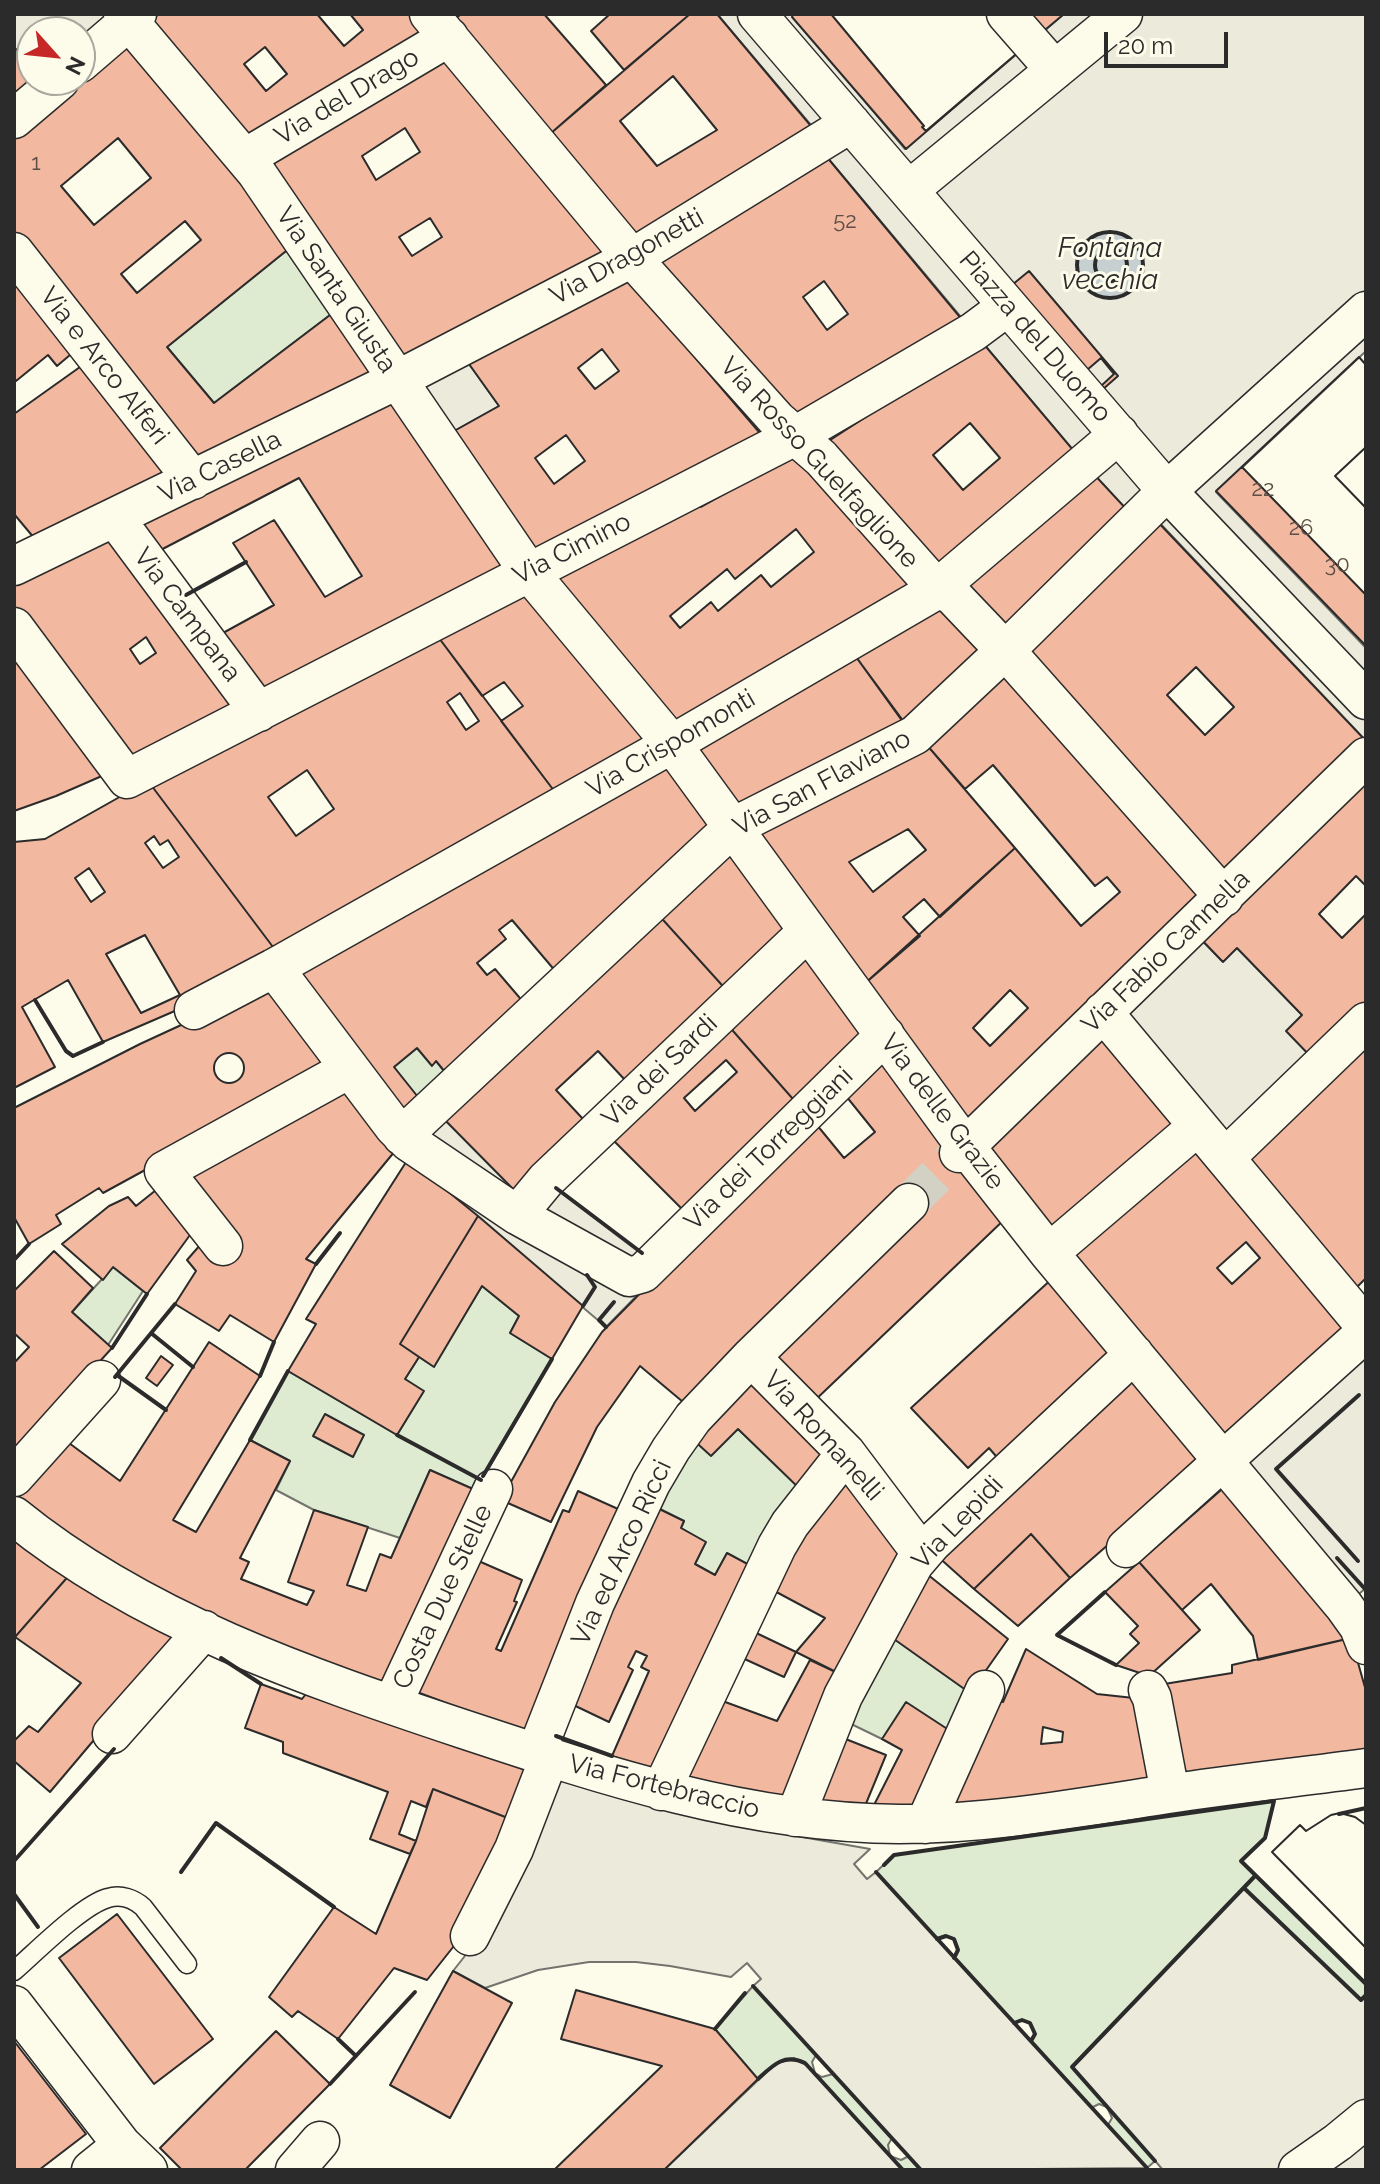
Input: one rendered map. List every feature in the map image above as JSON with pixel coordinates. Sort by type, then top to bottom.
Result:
[{"type":"street","name":"Piazza del Duomo","points":[[757,14],[1167,491],[1366,700]]},
{"type":"street","points":[[1006,14],[1055,70]]},
{"type":"street","points":[[909,190],[1123,14]]},
{"type":"street","points":[[96,48],[130,16]]},
{"type":"street","name":"Via Santa Giusta","points":[[130,16],[245,158],[528,571]]},
{"type":"street","name":"Via del Drago","points":[[245,158],[439,25]]},
{"type":"street","name":"Via Rosso Guelfaglione","points":[[439,25],[632,258],[770,413],[821,458],[939,588],[953,596],[1005,650],[1224,897]]},
{"type":"street","points":[[14,119],[42,96]]},
{"type":"street","name":"Via Dragonetti","points":[[397,380],[632,258],[851,123]]},
{"type":"street","name":"Via e Arco Alferi","points":[[14,252],[193,480]]},
{"type":"street","name":"Via Cimino","points":[[14,627],[127,779],[795,436],[973,332],[1008,306]]},
{"type":"street","points":[[1167,491],[1366,311]]},
{"type":"street","name":"Via Casella","points":[[28,559],[397,380]]},
{"type":"street","name":"Via Crispomonti","points":[[194,1010],[672,744],[939,588],[1119,434]]},
{"type":"street","name":"Via San Flaviano","points":[[398,1131],[733,827],[909,740],[1167,491]]},
{"type":"street","name":"Via Campana","points":[[115,518],[259,712]]},
{"type":"street","name":"Via delle Grazie","points":[[528,571],[672,744],[885,1035],[962,1150],[1226,1462],[1352,1617],[1366,1645]]},
{"type":"street","name":"Via Fabio Cannella","points":[[962,1150],[1366,757]]},
{"type":"street","name":"Via dei Sardi","points":[[517,1215],[546,1180],[808,931]]},
{"type":"street","points":[[274,968],[398,1131],[461,1179],[517,1215]]},
{"type":"street","points":[[1103,1012],[1225,1158],[1362,1314],[1226,1462],[1126,1548]]},
{"type":"street","points":[[1225,1158],[1366,1022]]},
{"type":"street","name":"Via dei Torreggiani","points":[[517,1215],[624,1276],[638,1276],[885,1035]]},
{"type":"street","points":[[223,1246],[164,1171],[349,1069]]},
{"type":"street","points":[[1049,1253],[1198,1126]]},
{"type":"street","name":"Via ed Arco Ricci","points":[[470,1936],[503,1873],[595,1603],[651,1483],[671,1449],[693,1418],[751,1357],[909,1203]]},
{"type":"street","name":"Via Lepidi","points":[[795,1817],[843,1696],[878,1627],[922,1554],[1134,1354]]},
{"type":"street","name":"Via Romanelli","points":[[751,1357],[846,1453],[922,1554]]},
{"type":"street","points":[[14,1477],[101,1380]]},
{"type":"street","points":[[661,1791],[777,1546],[795,1517],[846,1453]]},
{"type":"street","name":"Costa Due Stelle","points":[[392,1705],[493,1489]]},
{"type":"street","name":"Via Fortebraccio","points":[[14,1516],[82,1567],[204,1630],[281,1664],[542,1755],[661,1791],[740,1809],[861,1823],[925,1824],[1005,1819],[1170,1793],[1366,1768]]},
{"type":"street","points":[[112,1734],[204,1630]]},
{"type":"street","points":[[925,1824],[985,1690]]},
{"type":"street","points":[[1148,1690],[1170,1793]]},
{"type":"street","points":[[14,2005],[135,2158],[91,2170]]},
{"type":"street","points":[[1298,2170],[1366,2119]]},
{"type":"street","points":[[295,2170],[320,2141]]},
{"type":"lane","points":[[14,1971],[81,1914],[101,1901],[119,1896],[137,1901],[187,1964]]},
{"type":"green space","points":[[291,247],[334,312],[214,403],[167,347]]},
{"type":"green space","points":[[417,1048],[432,1065],[436,1061],[445,1072],[417,1097],[394,1067]]},
{"type":"green space","points":[[113,1267],[143,1291],[108,1345],[72,1312]]},
{"type":"green space","points":[[482,1286],[519,1316],[510,1333],[552,1359],[482,1480],[482,1493],[430,1470],[400,1538],[314,1510],[276,1490],[290,1461],[250,1440],[288,1371],[397,1435],[423,1392],[405,1379],[419,1357],[433,1366]]},
{"type":"green space","points":[[738,1429],[799,1487],[750,1566],[727,1553],[715,1575],[695,1564],[705,1542],[681,1528],[684,1521],[652,1505],[692,1438]]},
{"type":"green space","points":[[889,1635],[967,1690],[947,1729],[882,1739],[845,1721]]},
{"type":"green space","points":[[1274,1801],[1265,1838],[1241,1862],[1366,1984],[1366,1995],[1361,2000],[1243,1888],[1073,2067],[1155,2161],[1147,2168],[1108,2125],[1112,2118],[1107,2107],[1099,2104],[1091,2108],[1031,2041],[1035,2034],[1030,2023],[1022,2020],[1014,2023],[954,1958],[958,1950],[954,1939],[946,1936],[937,1939],[876,1872],[894,1855]]},
{"type":"green space","points":[[753,1986],[816,2055],[812,2062],[815,2073],[822,2077],[833,2074],[892,2138],[888,2145],[890,2156],[901,2160],[909,2156],[921,2170],[664,2170],[758,2080],[715,2029]]},
{"type":"shaded area","points":[[14,14],[141,14],[125,45],[96,69],[96,16],[16,16],[16,49]]},
{"type":"shaded area","points":[[717,14],[792,14],[905,149],[1064,14],[1366,14],[1366,351],[1216,492],[1366,648],[1366,741],[1156,519],[1144,530],[1084,464],[826,156],[832,150]]},
{"type":"shaded area","points":[[469,364],[499,406],[447,435],[417,390]]},
{"type":"shaded area","points":[[1184,922],[1222,961],[1237,948],[1302,1015],[1314,1060],[1242,1152],[1103,1031]]},
{"type":"shaded area","points":[[437,1112],[518,1193],[553,1185],[646,1256],[660,1272],[606,1327],[408,1159]]},
{"type":"shaded area","points":[[1366,1314],[1366,1588],[1335,1614],[1221,1445]]},
{"type":"shaded area","points":[[552,1778],[706,1820],[870,1849],[854,1864],[867,1879],[876,1872],[1147,2168],[921,2170],[753,1986],[761,1979],[747,1963],[731,1977],[636,1962],[589,1962],[538,1970],[485,1988],[453,1971],[476,1942]]},
{"type":"shaded area","points":[[1244,1888],[1361,2000],[1366,1995],[1366,2170],[1163,2170],[1073,2067]]},
{"type":"shaded area","points":[[794,2058],[809,2067],[903,2170],[664,2170],[775,2064]]},
{"type":"water","name":"Fontana vecchia","points":[[1116,232],[1134,241],[1141,252],[1141,278],[1134,289],[1123,296],[1104,298],[1086,289],[1079,278],[1077,259],[1086,241],[1097,234]]},
{"type":"building","points":[[159,14],[317,14],[344,46],[363,30],[350,14],[412,14],[432,36],[254,143],[149,22]],"holes":[[[265,47],[287,74],[266,91],[244,64]]]},
{"type":"building","points":[[461,14],[544,14],[606,85],[550,134],[453,21]]},
{"type":"building","points":[[610,14],[690,14],[624,70],[591,31]]},
{"type":"building","points":[[690,14],[717,14],[816,132],[637,240],[550,134]],"holes":[[[673,76],[717,130],[657,166],[620,121]]]},
{"type":"building","points":[[793,14],[992,14],[1022,49],[906,149],[792,17]]},
{"type":"building","points":[[831,14],[992,14],[1022,49],[926,131]]},
{"type":"building","points":[[1021,14],[1064,14],[1039,35]]},
{"type":"building","points":[[125,45],[257,194],[291,247],[167,347],[214,403],[334,312],[375,375],[196,462],[14,233],[14,138],[64,96],[96,96],[96,69]],"holes":[[[118,138],[151,178],[94,225],[61,186]],[[185,221],[201,240],[137,293],[121,274]]]},
{"type":"building","points":[[14,47],[16,96],[19,96],[14,102]]},
{"type":"building","points":[[442,51],[617,253],[406,363],[260,159]],"holes":[[[405,128],[420,152],[376,180],[362,156]],[[430,218],[442,237],[412,256],[399,237]]]},
{"type":"building","points":[[826,156],[964,322],[795,417],[652,261]],"holes":[[[824,281],[848,314],[827,330],[803,297]]]},
{"type":"building","points":[[1029,271],[1118,376],[1102,390],[1012,285]]},
{"type":"building","points":[[20,278],[77,349],[57,366],[48,355],[16,381],[14,283]]},
{"type":"building","points":[[628,279],[765,439],[530,558],[447,435],[499,406],[469,364]],"holes":[[[602,349],[619,371],[595,389],[578,368]],[[566,435],[585,461],[554,484],[535,458]]]},
{"type":"building","points":[[982,342],[1079,457],[939,579],[824,444]],"holes":[[[970,423],[1000,458],[963,490],[933,455]]]},
{"type":"building","points":[[1359,357],[1366,365],[1366,447],[1335,476],[1366,508],[1366,646],[1216,491]]},
{"type":"building","points":[[1359,357],[1366,365],[1366,447],[1335,476],[1366,508],[1366,595],[1242,467]]},
{"type":"building","points":[[1101,358],[1114,374],[1101,386],[1087,370]]},
{"type":"building","points":[[87,362],[173,473],[35,539],[14,514],[14,414]]},
{"type":"building","points":[[389,394],[515,568],[258,700],[212,639],[274,605],[233,543],[274,520],[325,597],[362,576],[299,478],[153,554],[130,520]]},
{"type":"building","points":[[801,451],[922,588],[673,733],[541,574],[693,500],[701,507]],"holes":[[[796,529],[814,552],[771,587],[761,575],[718,611],[711,602],[680,628],[670,616],[727,569],[735,579]]]},
{"type":"building","points":[[1091,471],[1129,512],[1006,636],[958,585]]},
{"type":"building","points":[[1155,519],[1366,741],[1225,881],[1021,652]],"holes":[[[1196,667],[1234,707],[1205,735],[1167,695]]]},
{"type":"building","points":[[105,533],[233,709],[128,766],[14,609],[14,582]],"holes":[[[146,637],[156,653],[140,664],[130,649]]]},
{"type":"building","points":[[529,585],[658,742],[558,796],[501,721],[523,706],[504,682],[482,696],[436,634]]},
{"type":"building","points":[[938,599],[988,646],[904,722],[851,650]]},
{"type":"building","points":[[436,634],[558,796],[279,955],[148,781]],"holes":[[[460,693],[479,721],[466,730],[447,702]],[[307,770],[334,809],[296,836],[268,797]]]},
{"type":"building","points":[[14,643],[111,772],[14,811]]},
{"type":"building","points":[[851,650],[908,729],[734,812],[684,744]]},
{"type":"building","points":[[1008,666],[1210,897],[967,1136],[862,986],[1015,848],[1081,926],[1120,892],[1107,877],[1095,886],[993,765],[965,789],[926,744]],"holes":[[[1010,990],[1028,1008],[990,1046],[973,1028]]]},
{"type":"building","points":[[926,744],[1015,848],[940,917],[924,899],[903,917],[920,936],[862,986],[756,835]],"holes":[[[908,829],[926,850],[873,892],[849,862]]]},
{"type":"building","points":[[670,755],[720,822],[557,973],[512,920],[499,930],[506,939],[477,963],[487,975],[495,969],[525,1004],[445,1072],[436,1061],[432,1066],[417,1048],[394,1067],[422,1102],[402,1121],[289,969]]},
{"type":"building","points":[[1366,768],[1366,886],[1356,876],[1319,914],[1342,938],[1366,914],[1366,1009],[1314,1060],[1286,1031],[1302,1015],[1237,948],[1223,962],[1197,935]]},
{"type":"building","points":[[148,781],[279,955],[191,1004],[103,1042],[68,980],[22,1007],[55,1067],[14,1088],[14,842],[45,839]],"holes":[[[154,836],[160,845],[168,840],[179,857],[163,868],[145,843]],[[89,868],[105,892],[91,902],[75,878]],[[145,935],[180,995],[141,1013],[106,954]]]},
{"type":"building","points":[[717,854],[738,856],[790,920],[730,994],[655,911]]},
{"type":"building","points":[[655,911],[730,994],[518,1194],[437,1112]],"holes":[[[598,1051],[625,1080],[583,1119],[556,1090]]]},
{"type":"building","points":[[806,950],[874,1036],[800,1107],[726,1023]]},
{"type":"building","points":[[270,984],[330,1069],[103,1193],[99,1188],[56,1215],[61,1224],[29,1244],[14,1217],[14,1108],[140,1044]]},
{"type":"building","points":[[726,1023],[800,1107],[688,1215],[606,1133]],"holes":[[[726,1060],[737,1072],[695,1111],[684,1098]]]},
{"type":"building","points":[[1103,1031],[1184,1124],[1052,1242],[977,1147]]},
{"type":"building","points":[[1366,1037],[1366,1278],[1353,1291],[1242,1152]]},
{"type":"building","points":[[229,1053],[239,1058],[244,1068],[239,1078],[229,1083],[219,1078],[214,1068],[219,1058]]},
{"type":"building","points":[[884,1053],[1007,1217],[810,1405],[769,1364],[689,1407],[640,1366],[597,1427],[551,1522],[501,1500],[555,1402],[602,1332],[812,1119],[844,1158],[875,1132],[842,1091]]},
{"type":"building","points":[[341,1084],[395,1151],[306,1259],[316,1264],[274,1342],[230,1315],[219,1331],[175,1304],[196,1271],[187,1260],[208,1236],[174,1177]]},
{"type":"building","points":[[1198,1140],[1353,1326],[1221,1445],[1063,1255]],"holes":[[[1246,1242],[1260,1258],[1232,1284],[1217,1268]]]},
{"type":"building","points":[[408,1159],[478,1216],[400,1344],[419,1357],[405,1379],[424,1391],[397,1435],[288,1371],[316,1324],[306,1319]]},
{"type":"building","points":[[166,1182],[198,1224],[147,1294],[113,1267],[103,1280],[62,1244],[109,1206],[128,1197],[136,1206]]},
{"type":"building","points":[[478,1216],[583,1306],[552,1359],[510,1333],[519,1316],[482,1286],[434,1367],[400,1344]]},
{"type":"building","points":[[54,1251],[93,1288],[72,1312],[112,1348],[14,1455],[14,1363],[29,1347],[14,1333],[14,1291]]},
{"type":"building","points":[[1055,1276],[1123,1352],[1001,1462],[989,1448],[968,1468],[911,1408]]},
{"type":"building","points":[[209,1342],[260,1376],[173,1520],[196,1532],[250,1440],[290,1461],[240,1558],[249,1562],[241,1579],[307,1605],[314,1591],[288,1582],[314,1510],[368,1527],[347,1585],[366,1591],[380,1554],[391,1558],[430,1470],[482,1493],[388,1692],[176,1608],[14,1505],[14,1494],[65,1440],[120,1481]]},
{"type":"building","points":[[161,1356],[173,1365],[157,1386],[146,1378]]},
{"type":"building","points":[[1136,1366],[1212,1454],[1070,1578],[1031,1534],[974,1589],[935,1554]]},
{"type":"building","points":[[752,1368],[834,1452],[803,1492],[738,1429],[711,1456],[689,1436]]},
{"type":"building","points":[[325,1414],[364,1435],[353,1457],[313,1436]]},
{"type":"building","points":[[841,1473],[909,1559],[844,1676],[796,1652],[825,1618],[767,1587]]},
{"type":"building","points":[[1229,1483],[1351,1638],[1258,1660],[1253,1636],[1211,1584],[1182,1610],[1139,1562]]},
{"type":"building","points":[[578,1491],[627,1513],[530,1731],[409,1689],[474,1559],[522,1580],[514,1601],[517,1602],[496,1649],[501,1651],[563,1510],[569,1512]]},
{"type":"building","points":[[647,1503],[684,1521],[681,1528],[706,1542],[695,1564],[715,1575],[727,1553],[755,1568],[659,1774],[612,1756],[649,1671],[641,1667],[647,1656],[636,1651],[628,1667],[633,1670],[609,1722],[565,1701]]},
{"type":"building","points":[[14,1530],[72,1572],[15,1637],[14,1636]]},
{"type":"building","points":[[1031,1534],[1070,1578],[1018,1626],[974,1589]]},
{"type":"building","points":[[1139,1562],[1200,1630],[1149,1676],[1116,1665],[1139,1643],[1130,1634],[1138,1626],[1105,1592]]},
{"type":"building","points":[[922,1570],[1008,1639],[970,1693],[884,1632]]},
{"type":"building","points":[[72,1572],[186,1631],[50,1792],[14,1761],[14,1741],[29,1726],[38,1732],[81,1683],[15,1637]]},
{"type":"building","points":[[750,1630],[796,1652],[784,1677],[738,1656]]},
{"type":"building","points":[[1351,1638],[1366,1691],[1366,1751],[1175,1779],[1158,1685],[1232,1673],[1232,1665]]},
{"type":"building","points":[[1026,1649],[1097,1694],[1143,1699],[1162,1780],[943,1811],[991,1697],[1003,1702]],"holes":[[[1043,1727],[1063,1732],[1062,1742],[1041,1744]]]},
{"type":"building","points":[[810,1660],[844,1676],[792,1801],[680,1782],[717,1699],[777,1721]]},
{"type":"building","points":[[261,1684],[302,1699],[309,1690],[531,1772],[513,1820],[433,1789],[426,1807],[411,1801],[399,1834],[416,1841],[410,1854],[370,1839],[388,1792],[283,1753],[283,1742],[245,1728]]},
{"type":"building","points":[[906,1702],[955,1734],[923,1809],[873,1807],[902,1750],[882,1739]]},
{"type":"building","points":[[833,1734],[886,1755],[865,1806],[809,1801]]},
{"type":"building","points":[[433,1789],[513,1820],[465,1932],[427,1980],[394,1968],[338,2039],[298,2011],[292,2017],[269,1997],[334,1907],[376,1934],[416,1841]]},
{"type":"building","points":[[1340,1813],[1355,1817],[1366,1825],[1366,1948],[1272,1852],[1300,1825],[1306,1831],[1331,1815]]},
{"type":"building","points":[[1340,1813],[1355,1817],[1366,1825],[1366,1948],[1272,1852],[1300,1825],[1306,1831],[1331,1815]]},
{"type":"building","points":[[117,1914],[213,2039],[154,2084],[59,1958]]},
{"type":"building","points":[[453,1971],[512,2003],[450,2118],[390,2085]]},
{"type":"building","points":[[576,1990],[715,2029],[758,2079],[664,2170],[554,2170],[662,2066],[561,2039]]},
{"type":"building","points":[[276,2031],[330,2084],[245,2170],[182,2170],[160,2148]]},
{"type":"building","points":[[14,2041],[86,2134],[39,2170],[14,2170]]},
{"type":"tunnel","points":[[909,1203],[959,1153]]},
{"type":"wall","points":[[1116,232],[1134,241],[1141,252],[1143,265],[1141,278],[1134,289],[1123,296],[1104,298],[1086,289],[1079,278],[1077,259],[1086,241],[1097,234],[1116,232]]},
{"type":"wall","points":[[1111,249],[1122,254],[1127,265],[1122,276],[1111,281],[1100,276],[1095,265],[1100,254],[1111,249]]},
{"type":"wall","points":[[186,595],[246,562]]},
{"type":"wall","points":[[35,1000],[66,1051],[73,1056],[103,1042]]},
{"type":"wall","points":[[556,1188],[642,1253]]},
{"type":"wall","points":[[316,1264],[340,1233]]},
{"type":"wall","points":[[14,1260],[29,1244]]},
{"type":"wall","points":[[583,1306],[595,1287],[587,1275]]},
{"type":"wall","points":[[112,1348],[147,1294]]},
{"type":"wall","points":[[606,1327],[599,1320],[614,1302]]},
{"type":"wall","points":[[115,1377],[175,1304]]},
{"type":"wall","points":[[151,1333],[193,1367]]},
{"type":"wall","points":[[260,1376],[274,1342]]},
{"type":"wall","points":[[483,1476],[552,1359]]},
{"type":"wall","points":[[250,1440],[288,1371]]},
{"type":"wall","points":[[117,1375],[166,1410]]},
{"type":"wall","points":[[1358,1561],[1276,1469],[1359,1395]]},
{"type":"wall","points":[[397,1435],[481,1480]]},
{"type":"wall","points":[[1337,1558],[1365,1589]]},
{"type":"wall","points":[[1105,1592],[1057,1635],[1116,1665]]},
{"type":"wall","points":[[221,1658],[261,1684]]},
{"type":"wall","points":[[556,1736],[612,1756]]},
{"type":"wall","points":[[14,1861],[114,1749]]},
{"type":"wall","points":[[884,1865],[894,1855],[1274,1801],[1265,1838],[1241,1861],[1366,1984]]},
{"type":"wall","points":[[1339,1814],[1366,1808]]},
{"type":"wall","points":[[181,1872],[216,1823],[334,1907]]},
{"type":"wall","points":[[876,1872],[1147,2168]]},
{"type":"wall","points":[[1155,2161],[1072,2067],[1255,1876]]},
{"type":"wall","points":[[1244,1888],[1361,2000],[1366,1995]]},
{"type":"wall","points":[[14,1894],[38,1927]]},
{"type":"wall","points":[[937,1939],[946,1936],[954,1939],[958,1950],[954,1958]]},
{"type":"wall","points":[[753,1986],[921,2170]]},
{"type":"wall","points":[[330,2084],[415,1992]]},
{"type":"wall","points":[[715,2029],[745,1993]]},
{"type":"wall","points":[[1014,2023],[1022,2020],[1030,2023],[1035,2034],[1031,2041]]},
{"type":"wall","points":[[338,2039],[356,2056]]},
{"type":"wall","points":[[758,2079],[785,2060],[805,2063],[903,2170]]}]
